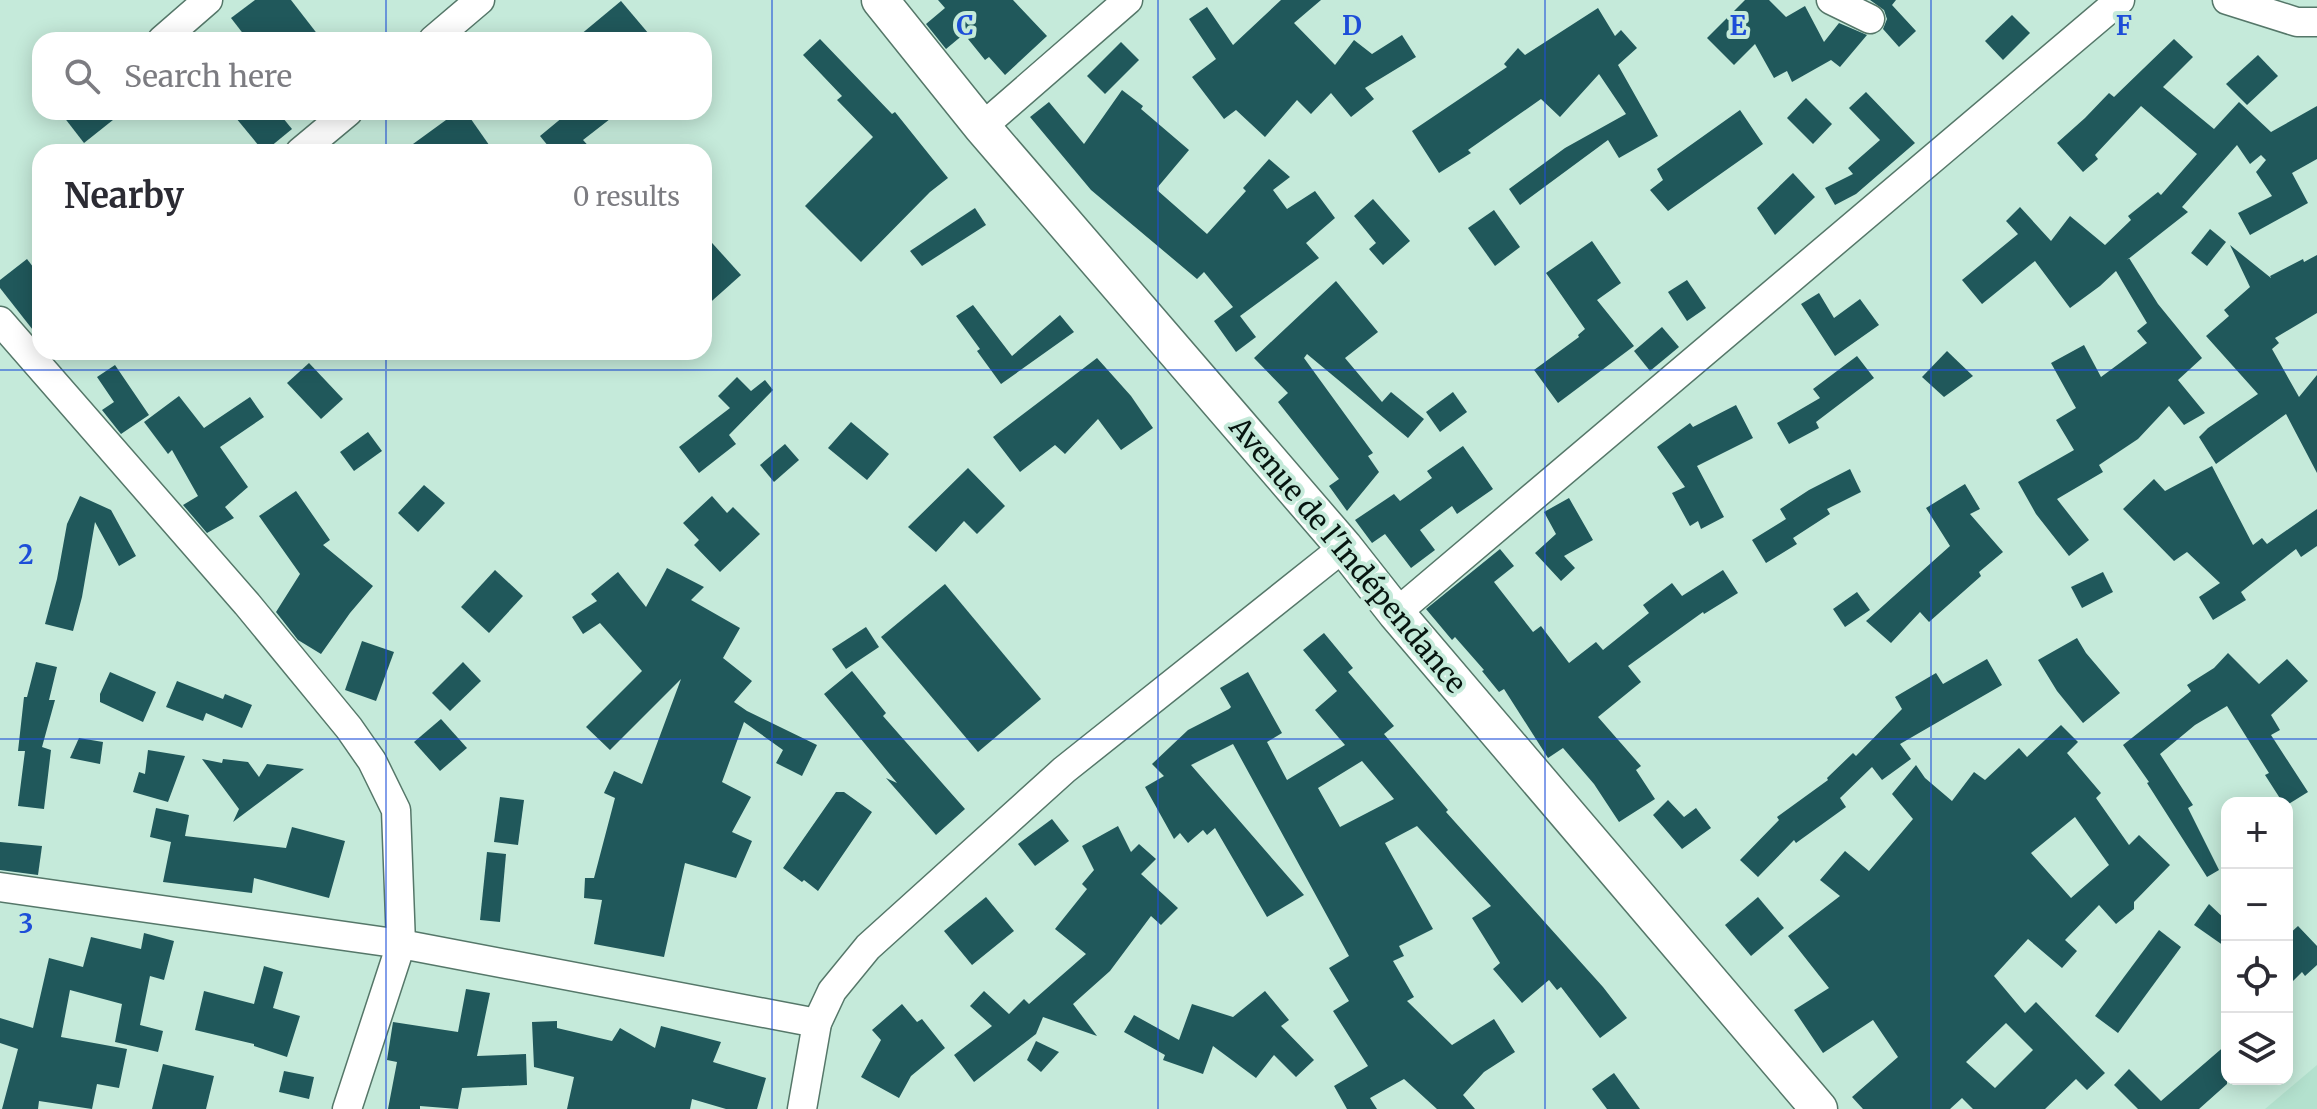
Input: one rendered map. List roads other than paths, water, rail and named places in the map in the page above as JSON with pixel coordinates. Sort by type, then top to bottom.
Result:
[{"type":"main road","name":"Avenue de l'Indépendance","points":[[880,0],[982,127],[1344,547],[1396,613],[1819,1109]]},
{"type":"street","points":[[171,32],[208,0]]},
{"type":"street","points":[[442,32],[480,0]]},
{"type":"street","points":[[982,127],[1128,0]]},
{"type":"street","points":[[1831,0],[1870,19]]},
{"type":"street","points":[[1396,613],[2120,0]]},
{"type":"street","points":[[2227,0],[2297,22],[2317,22]]},
{"type":"street","points":[[310,144],[338,120]]},
{"type":"street","points":[[0,321],[32,345]]},
{"type":"street","points":[[53,361],[349,728],[372,761],[396,810],[401,944],[347,1109]]},
{"type":"street","points":[[802,1109],[817,1023],[832,991],[868,947],[1053,780],[1344,547]]},
{"type":"street","points":[[0,887],[401,944],[817,1023]]}]
